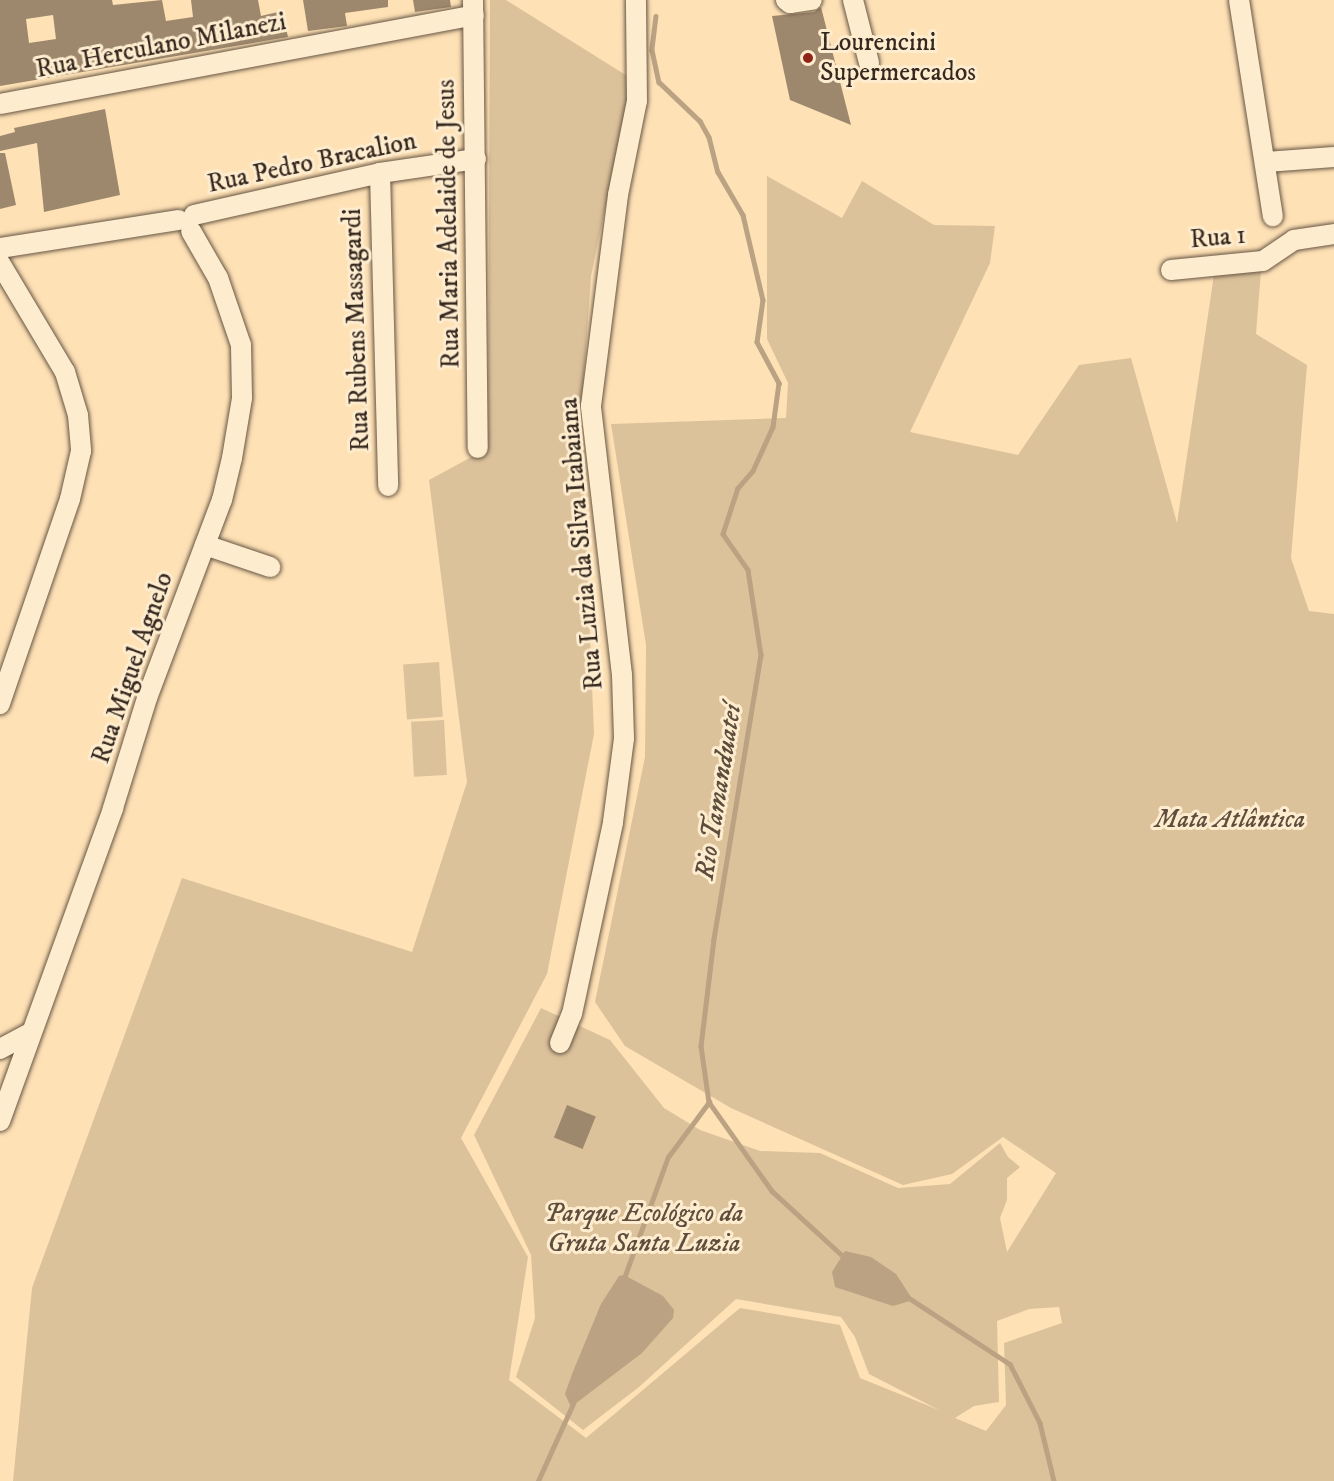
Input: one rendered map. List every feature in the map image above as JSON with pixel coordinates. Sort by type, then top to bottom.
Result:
[{"type":"street","name":"Rua Luzia da Silva Itabaiana","points":[[560,1043],[572,1014],[613,822],[624,738],[622,675],[591,406],[618,195],[637,102],[636,0]]},
{"type":"street","points":[[786,0],[790,3],[812,0]]},
{"type":"street","points":[[853,0],[869,63]]},
{"type":"street","points":[[1239,0],[1273,216]]},
{"type":"street","name":"Rua Herculano Milanezi","points":[[0,104],[474,8]]},
{"type":"street","name":"Rua Maria Adelaide de Jesus","points":[[474,8],[478,448]]},
{"type":"street","points":[[1266,162],[1334,157]]},
{"type":"street","name":"Rua Pedro Bracalion","points":[[0,248],[188,222],[380,173],[476,159]]},
{"type":"street","name":"Rua Rubens Massagardi","points":[[380,173],[388,486]]},
{"type":"street","name":"Rua Miguel Agnelo","points":[[1,1114],[71,927],[147,698],[222,500],[232,458],[242,398],[241,345],[218,278],[188,222]]},
{"type":"street","name":"Rua 1","points":[[1171,270],[1263,261],[1294,240],[1334,234]]},
{"type":"street","points":[[0,265],[65,372],[78,415],[81,451],[70,499],[0,704]]},
{"type":"street","points":[[205,545],[270,567]]},
{"type":"street","points":[[0,1049],[30,1033]]},
{"type":"green space","points":[[490,0],[506,0],[632,79],[591,276],[581,416],[594,734],[547,974],[461,1138],[528,1257],[509,1380],[586,1438],[740,1308],[840,1325],[860,1378],[939,1410],[869,1374],[855,1337],[841,1317],[736,1299],[639,1387],[583,1430],[516,1377],[535,1318],[531,1255],[474,1135],[541,1008],[610,1040],[664,1108],[700,1130],[760,1151],[820,1153],[898,1188],[950,1184],[1000,1143],[1008,1157],[1020,1167],[1007,1178],[1007,1200],[1000,1218],[1007,1252],[1056,1173],[1003,1137],[952,1174],[903,1185],[731,1108],[625,1046],[595,1002],[645,757],[646,645],[611,424],[786,418],[788,383],[767,339],[767,176],[842,218],[862,181],[934,225],[995,226],[990,263],[910,432],[1018,455],[1079,365],[1131,358],[1177,523],[1215,268],[1261,271],[1256,334],[1307,365],[1291,558],[1309,611],[1334,614],[1334,1481],[13,1481],[32,1288],[182,878],[412,952],[467,782],[429,480],[488,448]],"holes":[[[1059,1307],[1062,1323],[1004,1343],[1006,1405],[986,1431],[955,1418],[974,1406],[999,1402],[997,1321],[1029,1309]]]},
{"type":"green space","points":[[439,662],[443,717],[407,719],[403,665]]},
{"type":"green space","points":[[444,720],[447,775],[414,777],[411,722]]},
{"type":"shaded area","points":[[845,1251],[871,1257],[896,1274],[913,1300],[893,1306],[835,1287],[832,1272]]},
{"type":"shaded area","points":[[624,1275],[663,1296],[674,1310],[673,1318],[642,1353],[571,1407],[565,1394],[572,1374],[601,1304],[619,1276]]},
{"type":"building","points":[[0,0],[112,0],[113,5],[162,0],[166,21],[193,17],[191,0],[258,0],[261,16],[282,11],[288,37],[0,86]],"holes":[[[53,15],[56,39],[29,43],[26,19]]]},
{"type":"building","points":[[303,0],[388,0],[388,7],[345,13],[347,26],[308,31]]},
{"type":"building","points":[[413,0],[450,0],[451,7],[415,12]]},
{"type":"building","name":"Lourencini Supermercados","points":[[821,7],[851,125],[790,100],[772,16],[814,12]]},
{"type":"building","points":[[105,109],[120,195],[44,212],[37,143],[0,151],[0,136],[15,132],[14,128]]},
{"type":"building","points":[[0,153],[5,153],[16,205],[0,209]]},
{"type":"building","points":[[567,1105],[596,1117],[583,1149],[554,1137]]},
{"type":"waterway","name":"Rio Tamanduateí","points":[[656,16],[652,50],[659,82],[700,121],[709,137],[718,172],[743,215],[763,300],[757,342],[779,383],[773,427],[753,471],[738,488],[723,534],[748,570],[761,655],[714,939],[701,1046],[709,1102],[772,1191],[844,1257]]},
{"type":"waterway","points":[[623,1281],[668,1157],[709,1102]]},
{"type":"waterway","name":"Rio Tamanduateí","points":[[909,1298],[1010,1364],[1040,1423],[1054,1481]]},
{"type":"waterway","points":[[538,1481],[573,1404]]},
{"type":"place","name":"Lourencini Supermercados","points":[[808,58]]},
{"type":"park label","name":"Mata Atlântica","points":[[1230,820]]},
{"type":"park label","name":"Parque Ecológico da Gruta Santa Luzia","points":[[644,1229]]}]
